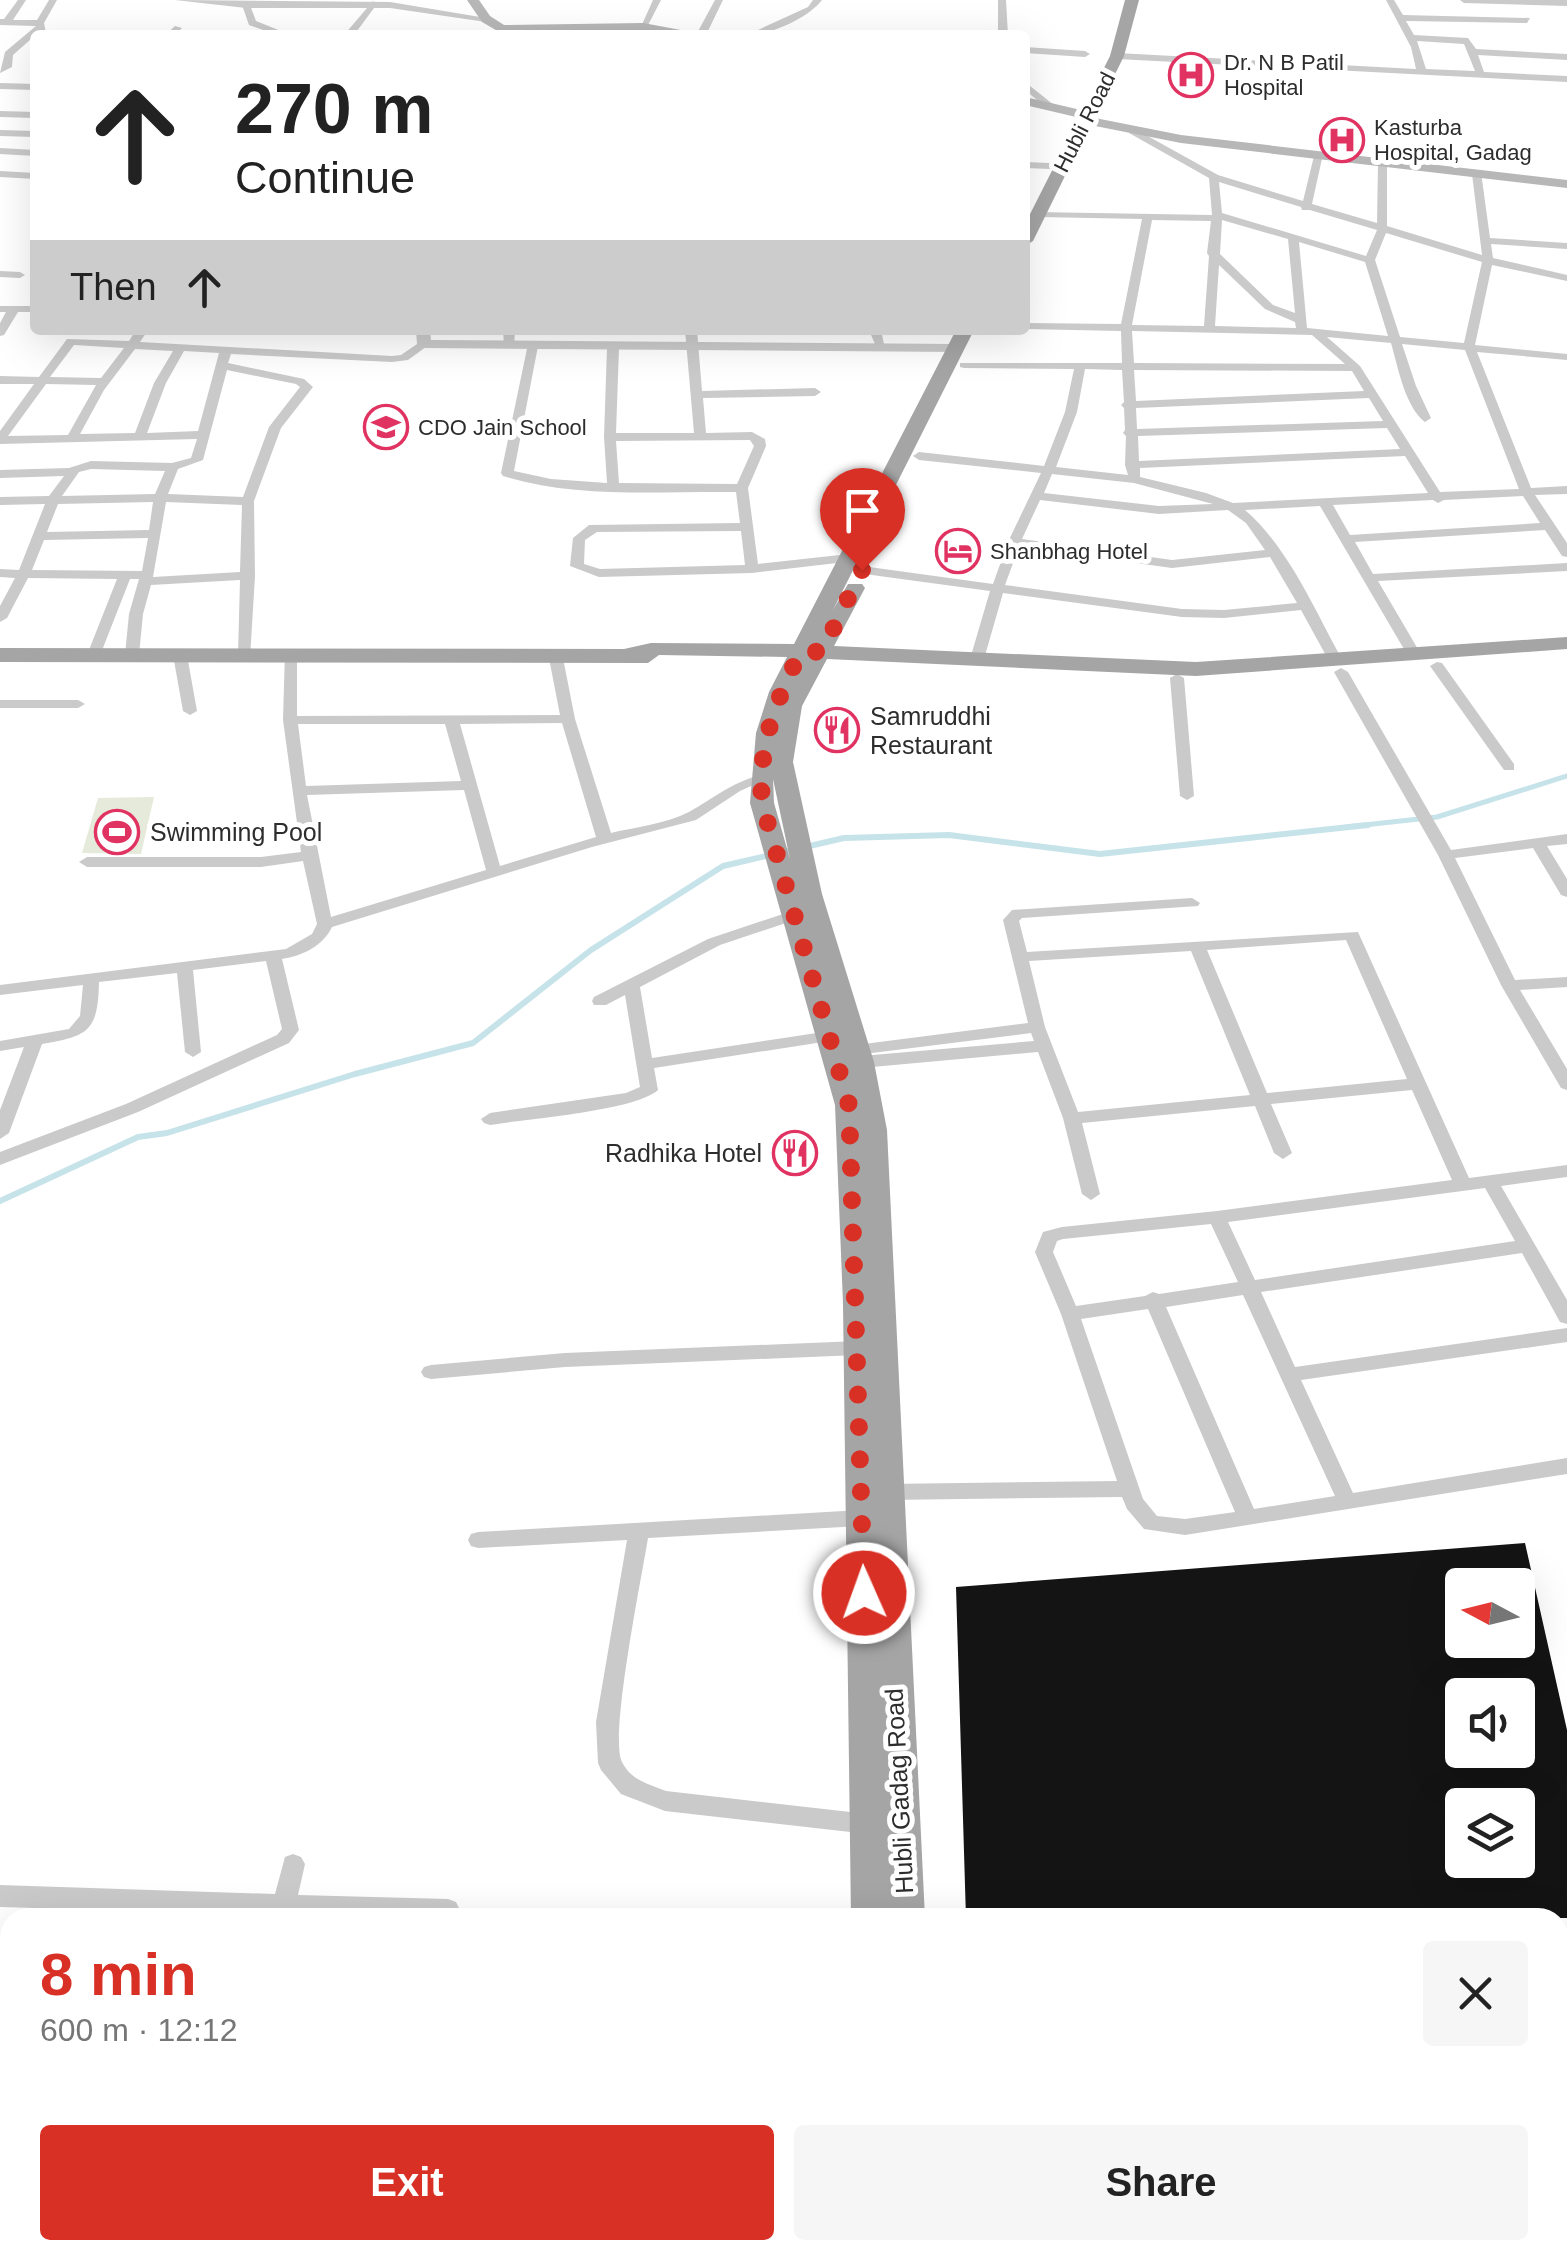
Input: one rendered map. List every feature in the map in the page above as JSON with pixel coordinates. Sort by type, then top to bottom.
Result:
[{"type":"main road","points":[[473,0],[496,30]]},
{"type":"main road","points":[[1032,214],[1050,166],[1081,116],[1110,40],[1120,0]]},
{"type":"main road","name":"Hubli Road","points":[[1032,214],[1081,116],[1117,56],[1132,0]]},
{"type":"main road","points":[[556,30],[652,30]]},
{"type":"main road","points":[[1030,105],[1146,130],[1567,182]]},
{"type":"main road","points":[[1030,105],[1132,131],[1383,164],[1567,182]]},
{"type":"main road","points":[[856,564],[919,456],[961,347]]},
{"type":"main road","points":[[843,1039],[761,791],[768,724],[813,648],[961,347]]},
{"type":"main road","points":[[0,655],[754,654],[840,642],[862,659]]},
{"type":"main road","points":[[754,654],[813,648],[862,659],[1178,678],[1339,667],[1567,643]]},
{"type":"main road","points":[[754,654],[774,667],[792,688],[781,762],[797,898]]},
{"type":"main road","points":[[792,688],[862,659],[977,659],[1196,668],[1437,666],[1567,655]]},
{"type":"main road","name":"Hubli Gadag Road","points":[[797,898],[872,1130],[884,1331],[886,1492],[906,1908]]},
{"type":"main road","name":"Hubli Gadag Road","points":[[843,1039],[858,1348],[870,1908]]},
{"type":"street","points":[[4,22],[22,0]]},
{"type":"street","points":[[4,22],[42,28],[52,0]]},
{"type":"street","points":[[182,0],[246,5],[358,2],[486,19]]},
{"type":"street","points":[[644,27],[657,0]]},
{"type":"street","points":[[704,30],[719,0]]},
{"type":"street","points":[[763,30],[811,9],[818,0]]},
{"type":"street","points":[[1002,0],[1003,30]]},
{"type":"street","points":[[1390,0],[1411,38],[1422,73]]},
{"type":"street","points":[[1464,0],[1561,3],[1567,14]]},
{"type":"street","points":[[353,30],[374,4]]},
{"type":"street","points":[[246,5],[252,23],[272,30]]},
{"type":"street","points":[[1400,18],[1527,20]]},
{"type":"street","points":[[0,70],[9,65],[8,54],[30,37]]},
{"type":"street","points":[[1411,38],[1462,39],[1470,43],[1481,76]]},
{"type":"street","points":[[1030,50],[1085,54]]},
{"type":"street","points":[[1474,52],[1567,57]]},
{"type":"street","points":[[1117,56],[1567,79]]},
{"type":"street","points":[[0,86],[30,87]]},
{"type":"street","points":[[1030,90],[1051,107]]},
{"type":"street","points":[[0,114],[30,116]]},
{"type":"street","points":[[1132,131],[1214,177],[1382,230],[1567,278]]},
{"type":"street","points":[[0,132],[30,134]]},
{"type":"street","points":[[0,151],[30,153]]},
{"type":"street","points":[[1306,208],[1319,156]]},
{"type":"street","points":[[1383,164],[1382,230],[1370,260],[1410,386],[1425,418]]},
{"type":"street","points":[[1030,165],[1050,166]]},
{"type":"street","points":[[0,174],[30,176]]},
{"type":"street","points":[[1477,174],[1488,260],[1469,346],[1527,493],[1567,553]]},
{"type":"street","points":[[1210,328],[1216,216],[1214,177]]},
{"type":"street","points":[[1032,214],[1216,216],[1370,260]]},
{"type":"street","points":[[1132,472],[1126,326],[1148,218]]},
{"type":"street","points":[[1292,238],[1306,328]]},
{"type":"street","points":[[1487,240],[1567,246]]},
{"type":"street","points":[[1212,253],[1270,307],[1306,328],[1356,368],[1405,452],[1438,499]]},
{"type":"street","points":[[0,274],[20,275]]},
{"type":"street","points":[[0,332],[7,309]]},
{"type":"street","points":[[1030,326],[1306,328],[1567,357]]},
{"type":"street","points":[[72,438],[104,382],[139,335]]},
{"type":"street","points":[[691,335],[700,436]]},
{"type":"street","points":[[877,335],[881,347]]},
{"type":"street","points":[[201,435],[0,439],[6,420],[76,336],[132,346],[398,359],[423,337],[509,338],[532,346],[613,348],[961,347],[1080,366],[1356,368]]},
{"type":"street","points":[[532,346],[507,473],[524,479],[612,485],[742,488]]},
{"type":"street","points":[[139,437],[160,383],[180,348]]},
{"type":"street","points":[[612,485],[613,348]]},
{"type":"street","points":[[0,474],[71,472],[91,465],[173,467],[198,460],[201,435],[226,350]]},
{"type":"street","points":[[221,366],[300,381],[307,387],[275,427],[248,501],[245,656]]},
{"type":"street","points":[[977,659],[1014,542],[1038,496],[1076,402],[1080,366]]},
{"type":"street","points":[[0,380],[104,382]]},
{"type":"street","points":[[696,394],[815,392]]},
{"type":"street","points":[[1127,405],[1374,394]]},
{"type":"street","points":[[1129,434],[1388,424]]},
{"type":"street","points":[[610,436],[752,436],[759,440],[742,488],[752,569]]},
{"type":"street","points":[[91,465],[106,438]]},
{"type":"street","points":[[919,456],[1048,471],[1132,472],[1405,452]]},
{"type":"street","points":[[132,655],[136,614],[160,498],[173,467]]},
{"type":"street","points":[[0,618],[24,574],[53,499],[71,472]]},
{"type":"street","points":[[1132,472],[1246,515],[1273,553],[1339,667],[1441,848],[1509,985],[1562,1066],[1567,1084]]},
{"type":"street","points":[[1038,496],[1141,509],[1236,509],[1567,490]]},
{"type":"street","points":[[0,501],[248,501]]},
{"type":"street","points":[[1326,503],[1415,656]]},
{"type":"street","points":[[1345,540],[1548,526]]},
{"type":"street","points":[[747,527],[594,528],[579,538],[576,566],[599,573],[856,564],[999,590],[1194,614],[1303,606]]},
{"type":"street","points":[[39,536],[154,534]]},
{"type":"street","points":[[1014,542],[1172,564],[1273,553]]},
{"type":"street","points":[[1369,578],[1567,567]]},
{"type":"street","points":[[0,573],[125,574],[146,578],[248,576]]},
{"type":"street","points":[[94,655],[125,574]]},
{"type":"street","points":[[555,653],[568,719],[605,840]]},
{"type":"street","points":[[0,990],[273,955],[306,947],[319,937],[325,924],[299,792],[290,720],[290,654]]},
{"type":"street","points":[[180,655],[190,710]]},
{"type":"street","points":[[1437,666],[1509,767]]},
{"type":"street","points":[[1178,678],[1187,796]]},
{"type":"street","points":[[0,704],[78,704]]},
{"type":"street","points":[[290,720],[568,719]]},
{"type":"street","points":[[452,722],[494,872]]},
{"type":"street","points":[[299,792],[470,784]]},
{"type":"street","points":[[325,924],[494,872],[692,818],[735,788],[761,791]]},
{"type":"street","points":[[1441,848],[1567,839]]},
{"type":"street","points":[[1538,844],[1567,892]]},
{"type":"street","points":[[86,862],[261,862],[310,855]]},
{"type":"street","points":[[600,1002],[797,898]]},
{"type":"street","points":[[1091,1194],[1072,1118],[1037,1027],[1011,925],[1018,913],[1192,904]]},
{"type":"street","points":[[1020,957],[1352,936],[1462,1183]]},
{"type":"street","points":[[1198,946],[1283,1153]]},
{"type":"street","points":[[0,1159],[132,1108],[283,1039],[291,1030],[273,955]]},
{"type":"street","points":[[184,966],[192,1052]]},
{"type":"street","points":[[0,1046],[82,1028],[88,1021],[91,978]]},
{"type":"street","points":[[1509,985],[1567,982]]},
{"type":"street","points":[[490,1118],[640,1095],[649,1090],[632,984]]},
{"type":"street","points":[[647,1064],[843,1039],[1037,1027]]},
{"type":"street","points":[[843,1039],[1044,1046]]},
{"type":"street","points":[[0,1133],[35,1040]]},
{"type":"street","points":[[1072,1118],[1418,1084]]},
{"type":"street","points":[[1567,1170],[1049,1237],[1044,1252],[1070,1314],[1129,1490],[1142,1516],[1151,1523],[1184,1526],[1248,1518],[1567,1466]]},
{"type":"street","points":[[1489,1180],[1567,1317]]},
{"type":"street","points":[[1217,1216],[1346,1501]]},
{"type":"street","points":[[1070,1314],[1153,1298],[1528,1246]]},
{"type":"street","points":[[1153,1298],[1248,1518]]},
{"type":"street","points":[[1286,1375],[1567,1335]]},
{"type":"street","points":[[431,1372],[565,1360],[858,1348]]},
{"type":"street","points":[[886,1492],[1129,1490]]},
{"type":"street","points":[[478,1540],[861,1518]]},
{"type":"street","points":[[639,1529],[606,1722],[610,1763],[629,1787],[665,1801],[868,1824]]},
{"type":"street","points":[[283,1908],[293,1864]]},
{"type":"street","points":[[0,1896],[226,1908]]},
{"type":"shaded area","name":"Swimming Pool","points":[[154,797],[141,854],[82,853],[98,798]]},
{"type":"building","points":[[1525,1543],[1531,1568],[1445,1568],[1445,1658],[1535,1658],[1535,1588],[1567,1730],[1567,1908],[966,1908],[956,1587]]},
{"type":"waterway","points":[[1346,827],[1437,817],[1567,776]]},
{"type":"waterway","points":[[0,1201],[138,1137],[167,1133],[355,1074],[473,1043],[591,950],[723,866],[844,838],[949,835],[1100,854],[1368,825]]},
{"type":"place","name":"Dr. N B Patil Hospital","points":[[1191,75]]},
{"type":"place","name":"Kasturba Hospital, Gadag","points":[[1342,140]]},
{"type":"place","name":"CDO Jain School","points":[[386,427]]},
{"type":"place","name":"Shanbhag Hotel","points":[[958,551]]},
{"type":"place","name":"Samruddhi Restaurant","points":[[837,730]]},
{"type":"place","name":"Swimming Pool","points":[[117,832]]},
{"type":"place","name":"Radhika Hotel","points":[[795,1153]]},
{"type":"route","points":[[862,570],[822,652],[802,651],[780,692],[768,724],[760,780],[762,803],[849,1105],[864,1593]]}]
